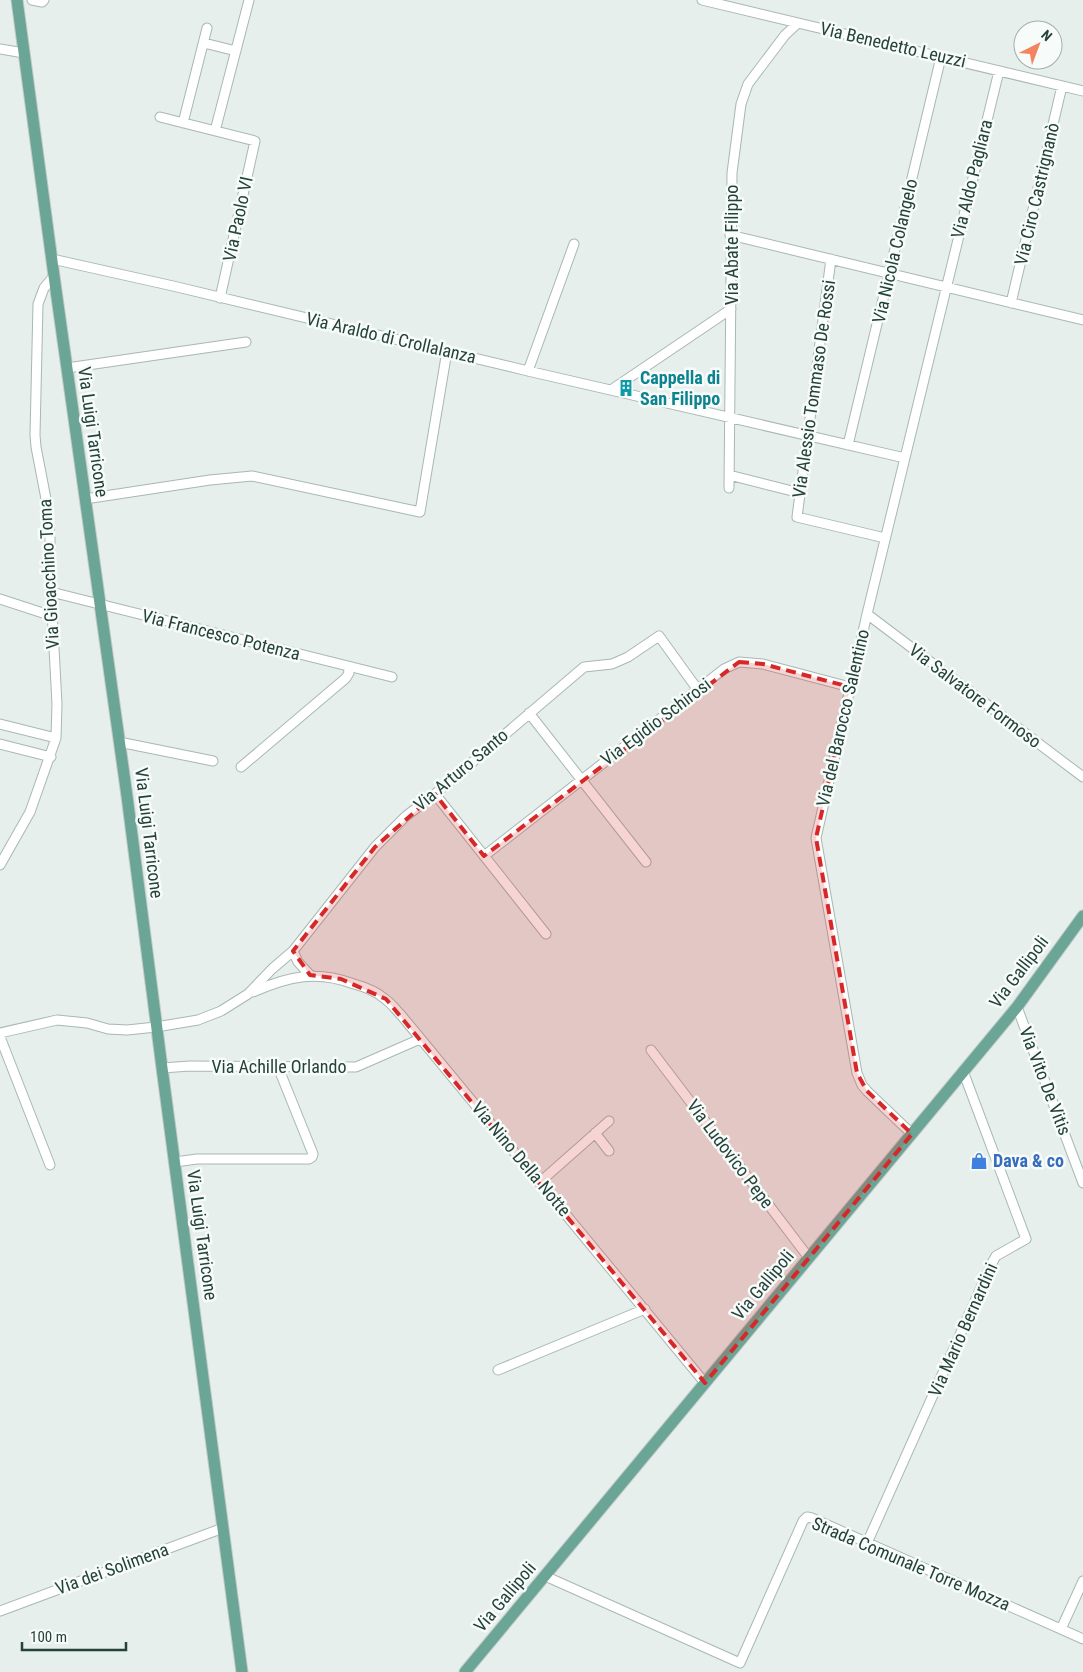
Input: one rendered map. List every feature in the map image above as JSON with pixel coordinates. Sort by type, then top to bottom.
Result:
[{"type":"main road","name":"Via Luigi Tarricone","points":[[17,0],[119,742],[242,1672]]},
{"type":"main road","name":"Via Gallipoli","points":[[465,1672],[1017,1007],[1083,916]]},
{"type":"street","points":[[32,0],[42,2],[44,0]]},
{"type":"street","points":[[160,117],[215,131],[249,0]]},
{"type":"street","name":"Via Benedetto Leuzzi","points":[[702,0],[1083,91]]},
{"type":"street","name":"Via Abate Filippo","points":[[729,488],[730,235],[732,173],[741,104],[744,91],[758,70],[785,35],[798,23]]},
{"type":"street","points":[[183,123],[207,28]]},
{"type":"street","points":[[204,43],[236,51]]},
{"type":"street","points":[[0,48],[24,53]]},
{"type":"street","name":"Via Nicola Colangelo","points":[[848,444],[941,57]]},
{"type":"street","name":"Via Aldo Pagliara","points":[[946,286],[999,71]]},
{"type":"street","name":"Via Ciro Castrignanò","points":[[1011,303],[1062,86]]},
{"type":"street","name":"Via Paolo VI","points":[[215,131],[255,141],[220,298]]},
{"type":"street","points":[[730,235],[1083,320]]},
{"type":"street","points":[[528,371],[574,244]]},
{"type":"street","name":"Via Araldo di Crollalanza","points":[[52,259],[905,458]]},
{"type":"street","name":"Via Alessio Tommaso De Rossi","points":[[831,259],[797,518],[885,538]]},
{"type":"street","name":"Via Gioacchino Toma","points":[[0,865],[30,812],[51,757],[56,738],[57,704],[50,592],[50,539],[48,513],[35,435],[38,304],[44,288],[54,276]]},
{"type":"street","name":"Via del Barocco Salentino","points":[[912,1134],[867,1092],[857,1073],[816,838],[867,614],[946,286]]},
{"type":"street","points":[[611,390],[731,309]]},
{"type":"street","points":[[67,368],[246,342]]},
{"type":"street","points":[[85,499],[210,480],[252,476],[420,512],[447,351]]},
{"type":"street","points":[[729,475],[800,493]]},
{"type":"street","name":"Via Francesco Potenza","points":[[50,592],[100,606],[392,676]]},
{"type":"street","points":[[0,599],[52,616]]},
{"type":"street","name":"Via Salvatore Formoso","points":[[867,614],[1083,778]]},
{"type":"street","name":"Via Arturo Santo","points":[[248,994],[293,951],[375,847],[406,816],[531,715],[584,668],[612,664],[628,657],[659,636],[698,690]]},
{"type":"street","name":"Via Egidio Schirosi","points":[[484,856],[724,669],[739,662],[763,664],[850,687]]},
{"type":"street","points":[[242,767],[346,678],[349,673],[348,666]]},
{"type":"street","points":[[531,715],[646,862]]},
{"type":"street","points":[[0,724],[56,738]]},
{"type":"street","points":[[119,742],[214,762]]},
{"type":"street","points":[[0,744],[51,757]]},
{"type":"street","points":[[435,794],[546,934]]},
{"type":"street","points":[[293,951],[298,962],[310,975]]},
{"type":"street","name":"Via Arturo Santo","points":[[0,1033],[57,1020],[87,1023],[108,1029],[127,1030],[198,1020],[269,984],[289,978],[310,975]]},
{"type":"street","name":"Via Nino Della Notte","points":[[310,975],[341,979],[371,989],[386,1000],[540,1182],[705,1383]]},
{"type":"street","name":"Via Vito De Vitis","points":[[1017,1007],[1083,1183]]},
{"type":"street","points":[[0,1037],[50,1165]]},
{"type":"street","name":"Via Achille Orlando","points":[[162,1068],[190,1066],[356,1067],[420,1038]]},
{"type":"street","name":"Via Ludovico Pepe","points":[[651,1050],[809,1258]]},
{"type":"street","points":[[175,1162],[197,1159],[309,1159],[312,1157],[313,1154],[278,1067]]},
{"type":"street","name":"Via Mario Bernardini","points":[[867,1543],[992,1263],[996,1256],[1026,1239],[963,1071]]},
{"type":"street","points":[[540,1182],[609,1121]]},
{"type":"street","points":[[594,1133],[609,1151]]},
{"type":"street","points":[[498,1370],[645,1309]]},
{"type":"street","name":"Strada Comunale Torre Mozza","points":[[545,1576],[740,1663],[803,1521],[807,1517],[1083,1639]]},
{"type":"street","name":"Via dei Solimena","points":[[0,1611],[223,1528]]},
{"type":"street","points":[[1061,1629],[1083,1581]]},
{"type":"highlighted area","points":[[739,662],[763,664],[850,687],[816,838],[857,1073],[867,1091],[912,1134],[705,1383],[386,999],[341,979],[310,975],[293,951],[375,847],[435,794],[484,856]]},
{"type":"place","name":"Cappella di San Filippo","points":[[626,388]]},
{"type":"place","name":"Dava & co","points":[[979,1161]]}]
